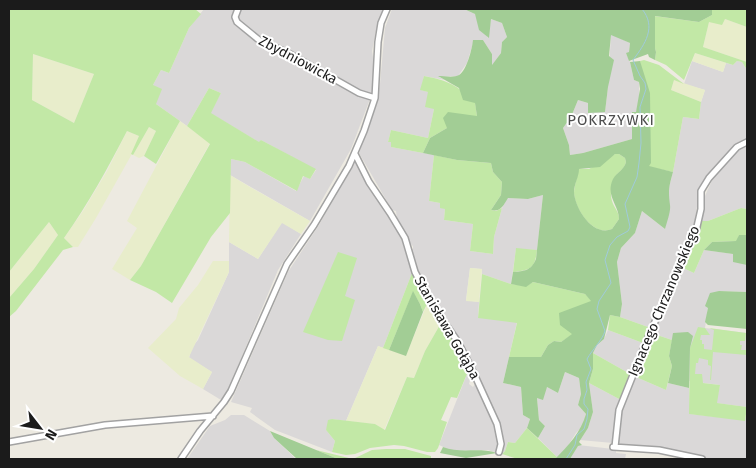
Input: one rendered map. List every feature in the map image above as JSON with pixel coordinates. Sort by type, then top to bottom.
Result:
[{"type":"street","name":"Zbydniowicka","points":[[238,9],[235,17],[236,22],[260,40],[290,54],[358,93],[375,98]]},
{"type":"street","points":[[181,459],[200,431],[224,402],[234,385],[287,264],[314,225],[355,154],[375,98],[378,42],[381,23],[387,9]]},
{"type":"street","name":"Ignacego Chrzanowskiego","points":[[702,459],[659,450],[614,447],[619,410],[649,336],[696,231],[701,209],[702,191],[709,178],[737,147],[747,142]]},
{"type":"street","name":"Stanisława Gołąba","points":[[355,154],[369,182],[405,238],[420,282],[470,365],[497,424],[502,444],[499,452]]},
{"type":"street","points":[[9,442],[105,425],[213,416]]},
{"type":"shaded area","points":[[204,9],[236,9],[232,19],[235,25],[254,40],[303,64],[337,85],[370,99],[351,149],[310,221],[230,175],[231,159],[245,162],[296,191],[304,176],[310,179],[316,170],[261,140],[260,143],[210,113],[221,93],[209,88],[187,126],[156,104],[153,85],[161,70],[169,73],[189,28]]},
{"type":"shaded area","points":[[240,9],[383,9],[372,51],[373,91],[370,94],[351,87],[287,49],[257,35],[239,21],[237,16]]},
{"type":"shaded area","points":[[392,9],[464,9],[475,14],[488,38],[491,19],[502,23],[507,37],[502,42],[501,53],[492,66],[492,54],[483,40],[474,40],[467,63],[458,76],[439,77],[445,80],[424,76],[421,90],[428,92],[434,109],[428,138],[391,130],[388,142],[392,142],[391,147],[434,155],[429,201],[440,203],[445,209],[444,220],[473,224],[470,251],[493,254],[494,237],[502,208],[507,198],[528,199],[543,195],[537,250],[516,249],[511,284],[482,274],[482,269],[470,268],[466,300],[479,302],[478,317],[517,322],[503,383],[521,387],[523,415],[530,419],[527,428],[515,443],[508,442],[502,454],[503,440],[496,417],[469,357],[445,321],[414,266],[411,249],[413,249],[413,246],[408,242],[397,219],[396,211],[392,210],[359,153],[377,101],[385,28]]},
{"type":"shaded area","points":[[611,34],[630,43],[629,53],[626,53],[634,80],[639,82],[639,98],[632,139],[570,155],[569,145],[563,128],[571,117],[578,100],[605,112]]},
{"type":"shaded area","points":[[692,61],[723,72],[726,63],[733,65],[737,61],[742,62],[747,70],[747,139],[737,144],[700,186],[692,233],[648,327],[620,317],[622,304],[617,262],[621,248],[635,233],[642,211],[665,229],[668,191],[683,117],[699,119],[705,90],[684,84]]},
{"type":"shaded area","points":[[747,144],[747,209],[741,208],[708,221],[701,221],[705,196],[714,176],[739,149]]},
{"type":"shaded area","points":[[355,159],[368,185],[400,235],[412,273],[383,348],[378,346],[346,421],[332,419],[326,430],[335,441],[332,452],[275,430],[250,412],[252,408],[231,402],[288,272],[319,225]]},
{"type":"shaded area","points":[[282,222],[301,234],[278,270],[230,385],[221,400],[203,389],[212,372],[189,358],[192,347],[198,340],[229,272],[229,242],[258,259]]},
{"type":"shaded area","points":[[704,250],[734,254],[747,264],[747,292],[719,291],[708,308],[705,328],[747,333],[747,407],[716,403],[720,385],[689,381],[674,333],[672,340],[651,333],[681,267],[694,273]]},
{"type":"shaded area","points":[[608,330],[643,343],[632,375],[593,353],[597,345],[604,339]]},
{"type":"shaded area","points":[[469,369],[471,376],[469,384],[473,387],[475,384],[493,420],[499,442],[497,453],[488,450],[452,451],[439,445]]},
{"type":"shaded area","points":[[565,372],[579,378],[581,394],[578,405],[586,414],[583,426],[576,433],[564,452],[557,457],[538,438],[545,426],[539,420],[537,397],[547,387],[558,393]]},
{"type":"shaded area","points":[[636,377],[666,390],[668,383],[689,388],[690,414],[745,420],[747,409],[747,459],[712,459],[619,445],[621,412]]},
{"type":"shaded area","points":[[589,383],[621,400],[616,411],[613,443],[580,440],[588,428],[593,412]]},
{"type":"shaded area","points":[[231,415],[244,415],[270,431],[274,438],[296,459],[187,459],[210,426],[225,420]]},
{"type":"shaded area","points":[[578,445],[613,449],[616,450],[616,453],[626,454],[625,459],[570,459]]},
{"type":"green space","points":[[9,9],[195,9],[201,14],[189,28],[169,73],[161,70],[153,85],[162,89],[156,104],[180,121],[156,164],[144,156],[156,131],[149,127],[133,155],[131,154],[139,136],[127,131],[113,159],[64,238],[73,247],[63,250],[16,311],[9,317],[9,298],[34,269],[58,235],[49,222],[9,272]],"holes":[[[33,54],[94,74],[74,123],[32,100]]]},
{"type":"green space","points":[[464,9],[712,9],[712,15],[699,22],[655,16],[655,60],[649,57],[648,54],[629,61],[626,53],[629,52],[630,43],[611,35],[609,56],[614,60],[605,112],[588,113],[588,103],[578,100],[571,117],[563,128],[569,145],[570,155],[632,139],[632,112],[636,112],[640,89],[639,82],[634,80],[630,62],[640,61],[650,93],[651,163],[649,166],[673,172],[669,188],[670,210],[665,229],[642,211],[635,233],[621,248],[617,262],[622,304],[620,317],[610,315],[604,339],[597,345],[593,353],[593,369],[589,383],[593,412],[588,428],[579,442],[582,445],[578,446],[570,459],[555,459],[569,444],[584,421],[586,414],[578,405],[581,394],[579,378],[565,372],[558,393],[547,387],[543,400],[537,398],[539,420],[545,426],[538,438],[527,428],[530,419],[523,415],[521,387],[503,383],[509,357],[541,357],[548,345],[554,341],[561,342],[572,334],[560,325],[559,313],[591,301],[585,294],[533,282],[526,287],[511,284],[513,272],[524,271],[536,259],[543,195],[528,199],[508,198],[499,209],[491,210],[501,195],[502,182],[493,172],[491,163],[457,160],[423,153],[430,138],[447,128],[443,118],[448,112],[477,116],[475,103],[463,100],[459,88],[438,76],[454,76],[462,72],[469,59],[473,40],[483,40],[492,54],[492,65],[501,53],[502,42],[507,37],[502,23],[491,19],[489,38],[479,30],[475,14]],"holes":[[[615,154],[625,158],[626,162],[613,179],[611,185],[611,195],[619,219],[612,229],[598,229],[586,220],[575,199],[574,189],[579,169],[600,167]]]},
{"type":"green space","points":[[712,9],[747,9],[747,27],[725,19],[722,25],[709,22],[703,47],[747,62],[747,70],[742,62],[737,61],[733,65],[695,53],[684,80],[666,65],[655,60],[654,16],[699,22],[712,15]]},
{"type":"green space","points":[[725,19],[747,27],[747,62],[703,47],[709,22]]},
{"type":"green space","points":[[695,53],[726,63],[723,72],[692,61]]},
{"type":"green space","points":[[33,54],[94,74],[74,123],[32,100]]},
{"type":"green space","points":[[644,60],[659,65],[684,84],[674,80],[671,90],[701,102],[699,119],[683,117],[673,172],[649,167],[640,61]]},
{"type":"green space","points":[[424,76],[447,82],[463,91],[475,102],[477,116],[447,128],[430,138],[423,153],[391,147],[391,142],[388,142],[391,130],[428,138],[434,109],[425,107],[428,92],[420,90]]},
{"type":"green space","points":[[674,80],[705,90],[701,102],[671,90]]},
{"type":"green space","points":[[209,88],[221,93],[211,113],[259,142],[261,140],[316,169],[310,179],[303,176],[297,191],[245,162],[231,159],[230,213],[211,237],[172,303],[156,292],[130,280],[141,266],[210,144],[187,126]]},
{"type":"green space","points":[[180,121],[210,143],[141,266],[130,280],[112,269],[137,228],[127,221]]},
{"type":"green space","points":[[149,127],[156,131],[144,156],[139,158],[133,155]]},
{"type":"green space","points":[[127,131],[139,136],[133,152],[78,247],[73,247],[64,238],[107,171]]},
{"type":"green space","points":[[615,154],[625,158],[626,162],[614,178],[611,188],[611,199],[619,219],[612,229],[598,229],[581,214],[575,199],[574,190],[578,169],[589,169]]},
{"type":"green space","points":[[434,155],[457,160],[491,163],[493,172],[502,182],[501,195],[491,210],[496,211],[502,208],[494,237],[493,254],[470,251],[473,224],[444,220],[445,209],[440,208],[440,203],[429,201]]},
{"type":"green space","points":[[230,175],[310,221],[301,234],[282,223],[258,259],[229,242]]},
{"type":"green space","points":[[741,208],[747,209],[747,235],[739,235],[737,241],[712,242],[704,250],[694,273],[681,267],[701,221],[708,221]]},
{"type":"green space","points":[[49,222],[58,235],[34,269],[9,298],[9,272]]},
{"type":"green space","points":[[739,235],[747,235],[747,265],[733,262],[733,254],[704,250],[712,242],[736,241]]},
{"type":"green space","points":[[516,248],[537,250],[535,261],[531,267],[513,272]]},
{"type":"green space","points":[[338,252],[357,258],[345,296],[355,300],[342,341],[328,340],[303,332]]},
{"type":"green space","points":[[213,261],[229,261],[229,272],[189,357],[212,372],[203,389],[180,376],[148,348],[176,319],[179,308],[198,285]]},
{"type":"green space","points":[[470,268],[482,269],[479,302],[466,301]]},
{"type":"green space","points":[[412,273],[428,302],[423,312],[413,292],[389,350],[383,348]]},
{"type":"green space","points":[[482,274],[511,284],[526,286],[533,282],[585,294],[592,301],[573,334],[561,342],[554,341],[548,345],[541,357],[509,357],[517,323],[478,318]]},
{"type":"green space","points":[[413,291],[423,312],[406,356],[389,350]]},
{"type":"green space","points":[[719,291],[747,292],[747,329],[708,325],[705,322],[708,308],[705,306],[710,293]]},
{"type":"green space","points":[[428,302],[441,323],[425,351],[414,378],[407,377],[384,430],[375,424],[346,421],[378,346],[406,355]]},
{"type":"green space","points":[[610,315],[648,327],[643,343],[608,330]]},
{"type":"green space","points":[[441,323],[462,354],[469,369],[457,398],[451,397],[441,420],[447,422],[435,452],[394,445],[370,448],[355,454],[346,455],[332,452],[335,441],[326,430],[328,420],[375,424],[385,430],[407,377],[414,378],[425,351]]},
{"type":"green space","points":[[698,327],[705,328],[710,335],[701,335],[700,340],[704,344],[704,349],[712,350],[714,330],[709,328],[746,333],[745,341],[740,341],[740,345],[742,345],[741,350],[747,350],[747,355],[713,352],[711,380],[711,366],[708,365],[708,360],[699,358],[698,363],[696,363],[695,374],[702,374],[703,383],[720,385],[717,403],[747,407],[745,421],[689,414],[690,348]]},
{"type":"green space","points":[[688,332],[693,336],[690,348],[689,388],[668,383],[672,366],[669,356],[673,333]]},
{"type":"green space","points":[[651,333],[672,340],[669,356],[672,366],[666,390],[636,377]]},
{"type":"green space","points":[[593,353],[632,375],[621,400],[589,383],[593,369]]},
{"type":"green space","points":[[527,428],[557,457],[555,459],[518,459],[502,454],[508,442],[515,443]]},
{"type":"green space","points":[[270,431],[338,459],[297,459],[274,438]]},
{"type":"green space","points":[[443,447],[456,450],[497,453],[466,458],[440,453]]},
{"type":"green space","points":[[386,449],[405,449],[431,456],[431,459],[353,459],[372,450]]},
{"type":"green space","points":[[316,450],[353,459],[338,459]]},
{"type":"waterway","points":[[566,459],[575,445],[577,435],[584,429],[587,419],[588,409],[584,404],[584,399],[587,390],[586,382],[591,369],[587,359],[605,331],[597,309],[599,301],[611,283],[605,260],[610,245],[617,237],[628,231],[630,227],[625,204],[637,177],[641,143],[640,107],[646,89],[645,83],[633,60],[642,48],[648,35],[649,22],[642,9]]},
{"type":"district","name":"POKRZYWKI","points":[[611,120]]}]
